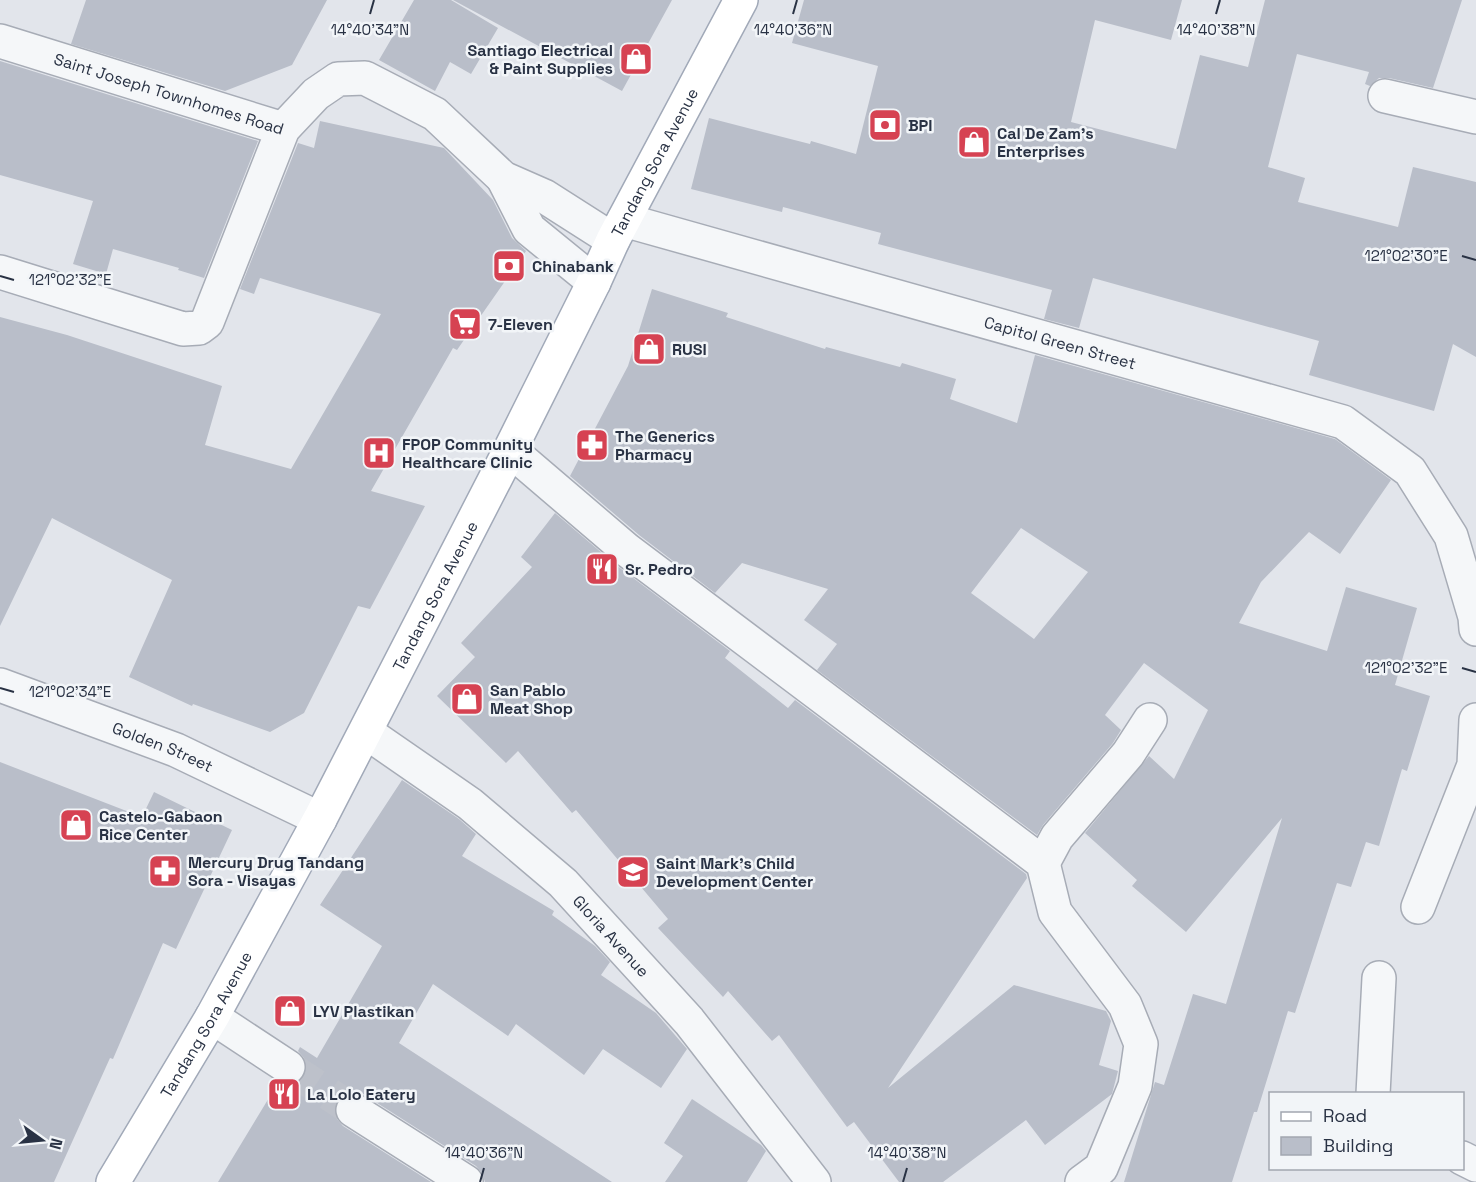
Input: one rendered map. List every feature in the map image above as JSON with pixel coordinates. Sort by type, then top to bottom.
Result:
[{"type":"main road","name":"Tandang Sora Avenue","points":[[119,1180],[212,1017],[366,732],[510,450],[618,230],[741,0]]},
{"type":"street","name":"Saint Joseph Townhomes Road","points":[[0,41],[283,129],[316,94],[338,79],[365,78],[435,114],[503,178],[618,230]]},
{"type":"street","points":[[1385,96],[1476,117]]},
{"type":"street","points":[[0,272],[183,330],[199,328],[207,322],[283,129]]},
{"type":"street","name":"Saint Joseph Townhomes Road","points":[[503,178],[529,229],[594,282]]},
{"type":"street","name":"Capitol Green Street","points":[[618,230],[1343,422],[1410,471],[1463,539],[1476,629]]},
{"type":"street","points":[[510,450],[627,550],[1043,863],[1055,912],[1125,1005],[1141,1044],[1135,1086],[1101,1168],[1082,1182]]},
{"type":"street","name":"Golden Street","points":[[0,685],[176,750],[320,819]]},
{"type":"street","points":[[1043,863],[1057,837],[1128,754],[1150,720]]},
{"type":"street","points":[[1418,907],[1475,766],[1476,720]]},
{"type":"street","name":"Gloria Avenue","points":[[366,732],[470,804],[563,883],[689,1021],[814,1182]]},
{"type":"street","points":[[1373,1092],[1379,978]]},
{"type":"street","points":[[212,1017],[288,1067]]},
{"type":"street","points":[[353,1110],[466,1182]]},
{"type":"building","points":[[86,0],[327,0],[292,65],[225,91],[71,44]]},
{"type":"building","points":[[414,0],[451,0],[498,28],[471,74],[450,62],[435,91],[379,60]]},
{"type":"building","points":[[453,0],[672,0],[622,91]]},
{"type":"building","points":[[804,0],[1182,0],[1171,40],[1095,20],[1071,122],[1176,149],[1200,55],[1248,67],[1265,0],[1462,0],[1433,88],[1389,78],[1379,78],[1370,86],[1365,84],[1369,72],[1297,54],[1268,167],[1305,178],[1298,202],[1398,227],[1413,167],[1476,182],[1476,357],[1453,344],[1434,411],[1309,375],[1319,341],[1093,278],[1079,328],[1044,319],[1052,290],[878,244],[881,233],[783,207],[782,212],[691,189],[709,118],[810,144],[811,141],[856,154],[878,66],[792,43]]},
{"type":"building","points":[[0,61],[258,141],[204,278],[178,270],[179,268],[113,249],[106,274],[73,264],[93,201],[0,175]]},
{"type":"building","points":[[320,121],[444,148],[493,200],[512,238],[526,251],[457,350],[453,348],[371,491],[425,506],[370,609],[358,606],[304,713],[270,732],[193,704],[192,706],[129,677],[172,580],[52,518],[0,626],[0,317],[67,335],[222,386],[205,445],[291,469],[381,314],[260,278],[254,294],[240,289],[298,143],[314,148]]},
{"type":"building","points":[[652,289],[728,313],[726,317],[825,349],[826,347],[900,367],[902,363],[956,379],[950,399],[1017,423],[1035,355],[1335,439],[1391,480],[1340,554],[1309,532],[1261,582],[1239,623],[1327,651],[1346,587],[1417,608],[1395,685],[1430,696],[1407,771],[1402,769],[1379,846],[1366,842],[1351,887],[1337,883],[1295,1013],[1288,1011],[1257,1112],[1254,1112],[1232,1182],[1124,1182],[1155,1082],[1164,1085],[1193,994],[1226,1004],[1282,818],[1186,932],[1132,886],[1137,880],[1085,833],[1149,756],[1174,779],[1208,710],[1144,663],[1105,715],[1121,730],[1113,743],[1037,835],[817,670],[837,644],[804,620],[828,589],[742,563],[715,593],[639,535],[570,476],[628,366]],"holes":[[[1021,528],[1088,572],[1034,639],[971,593]]]},
{"type":"building","points":[[555,513],[616,565],[730,651],[725,658],[788,708],[795,700],[1026,874],[1027,878],[888,1088],[1014,985],[1106,1011],[1111,1021],[1099,1065],[1118,1071],[1112,1094],[1045,1145],[1026,1120],[943,1182],[899,1182],[854,1122],[847,1127],[779,1035],[772,1041],[728,991],[723,997],[658,928],[668,919],[576,810],[572,813],[518,751],[506,763],[437,696],[475,657],[461,643],[532,567],[521,557]]},
{"type":"building","points":[[0,762],[142,817],[154,792],[232,830],[176,949],[163,943],[113,1059],[110,1058],[54,1182],[0,1182]]},
{"type":"building","points":[[402,780],[459,819],[476,834],[462,856],[554,911],[552,915],[595,946],[610,962],[601,975],[656,1013],[687,1049],[661,1088],[603,1049],[584,1075],[516,1024],[508,1036],[433,984],[399,1043],[612,1182],[485,1182],[476,1166],[363,1094],[353,1091],[337,1100],[334,1110],[343,1126],[431,1182],[218,1182],[278,1083],[286,1086],[296,1084],[303,1078],[307,1068],[304,1058],[298,1051],[300,1047],[317,1058],[382,946],[320,905]]},
{"type":"building","points":[[692,1099],[761,1145],[766,1151],[747,1182],[665,1182],[683,1156],[664,1143]]},
{"type":"tunnel","points":[[288,1067],[353,1110]]},
{"type":"place","name":"Santiago Electrical & Paint Supplies","points":[[636,59]]},
{"type":"place","name":"BPI","points":[[885,125]]},
{"type":"place","name":"Cal De Zam's Enterprises","points":[[974,142]]},
{"type":"place","name":"Chinabank","points":[[509,266]]},
{"type":"place","name":"7-Eleven","points":[[465,324]]},
{"type":"place","name":"RUSI","points":[[649,349]]},
{"type":"place","name":"The Generics Pharmacy","points":[[592,445]]},
{"type":"place","name":"FPOP Community Healthcare Clinic","points":[[379,453]]},
{"type":"place","name":"Sr. Pedro","points":[[602,569]]},
{"type":"place","name":"San Pablo Meat Shop","points":[[467,699]]},
{"type":"place","name":"Castelo-Gabaon Rice Center","points":[[76,825]]},
{"type":"place","name":"Mercury Drug Tandang Sora - Visayas","points":[[165,871]]},
{"type":"place","name":"Saint Mark's Child Development Center","points":[[633,872]]},
{"type":"place","name":"LYV Plastikan","points":[[290,1011]]},
{"type":"place","name":"La Lolo Eatery","points":[[284,1094]]}]
